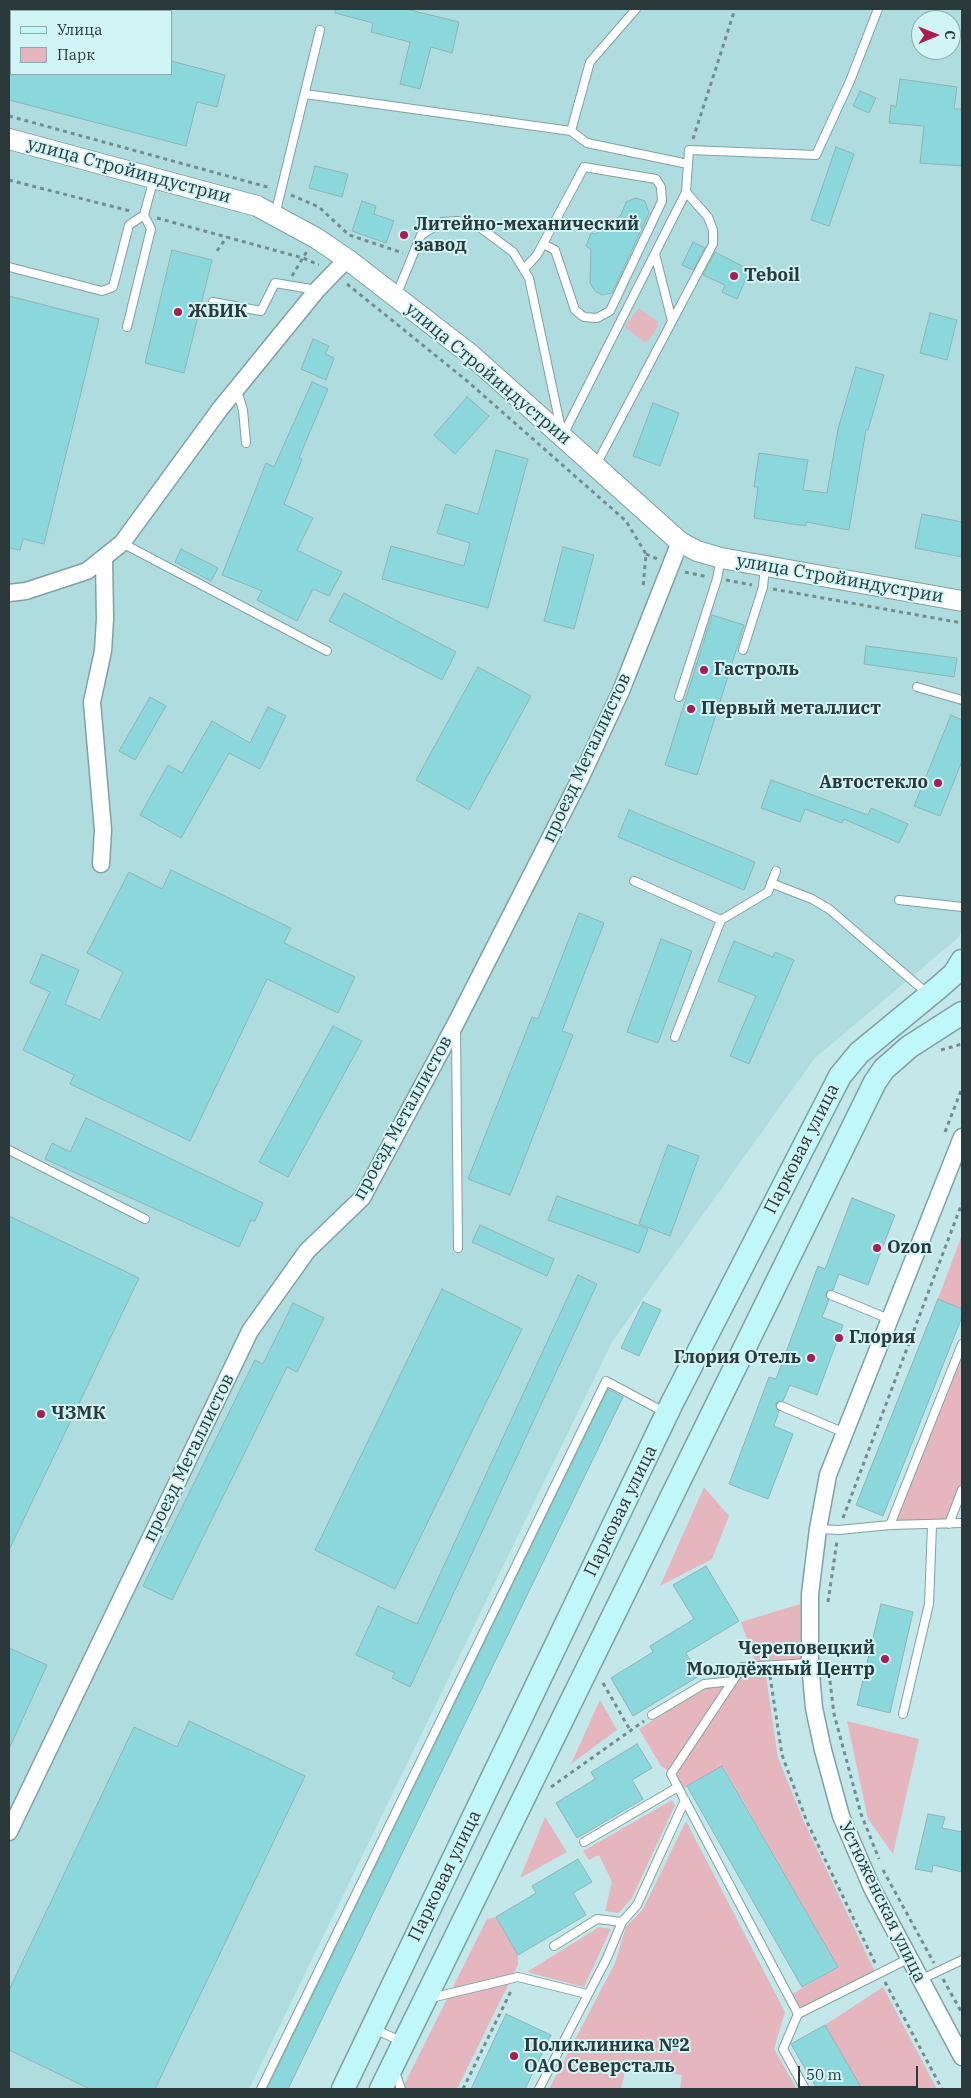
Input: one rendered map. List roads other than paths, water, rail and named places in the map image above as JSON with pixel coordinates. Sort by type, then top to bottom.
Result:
[{"type":"main road","name":"Парковая улица","points":[[343,2089],[668,1413],[840,1076],[859,1052],[960,972]]},
{"type":"main road","name":"Парковая улица","points":[[381,2089],[875,1082],[884,1070],[909,1047],[962,1013]]},
{"type":"street","name":"улица Стройиндустрии","points":[[9,139],[257,206],[316,238],[340,266],[396,296],[470,354],[680,542],[721,558],[962,601]]},
{"type":"street","points":[[9,593],[26,591],[87,571],[122,543],[220,410],[317,290],[340,266]]},
{"type":"street","name":"проезд Металлистов","points":[[9,1832],[250,1331],[307,1251],[362,1198],[456,1023],[580,779],[621,690],[680,542]]},
{"type":"street","points":[[101,864],[103,830],[92,702],[102,651],[105,619],[104,558]]},
{"type":"street","name":"Устюженская улица","points":[[962,1137],[828,1475],[818,1529],[810,1594],[810,1663],[814,1708],[840,1816],[872,1888],[908,1959],[962,2057]]},
{"type":"lane","points":[[571,131],[590,62],[636,9]]},
{"type":"lane","points":[[562,436],[686,192],[689,150],[816,155],[850,81],[878,9]]},
{"type":"lane","points":[[274,216],[320,30]]},
{"type":"lane","points":[[305,94],[571,131],[587,143],[688,164]]},
{"type":"lane","points":[[524,269],[537,255],[584,167],[656,179],[661,187],[662,201],[610,311],[598,318],[584,317],[575,310],[555,250],[543,244]]},
{"type":"lane","points":[[9,267],[102,291],[113,287],[129,225],[144,215],[154,178]]},
{"type":"lane","points":[[596,465],[713,244],[713,230],[708,217],[686,192]]},
{"type":"lane","points":[[127,327],[151,229],[144,215]]},
{"type":"lane","points":[[396,296],[421,235],[442,222],[458,221],[478,226],[513,252],[529,278],[562,436]]},
{"type":"lane","points":[[655,254],[672,321]]},
{"type":"lane","points":[[213,302],[261,311],[275,283],[317,290]]},
{"type":"lane","points":[[237,390],[242,410],[246,443]]},
{"type":"lane","points":[[122,543],[327,651]]},
{"type":"lane","points":[[679,696],[717,578],[721,558]]},
{"type":"lane","points":[[743,650],[762,587],[765,566]]},
{"type":"lane","points":[[916,687],[962,700]]},
{"type":"lane","points":[[675,1037],[721,920],[768,892],[776,871]]},
{"type":"lane","points":[[634,882],[721,920]]},
{"type":"lane","points":[[771,883],[812,899],[829,909],[930,995]]},
{"type":"lane","points":[[899,900],[962,907]]},
{"type":"lane","points":[[456,1023],[458,1248]]},
{"type":"lane","points":[[9,1150],[145,1219]]},
{"type":"lane","points":[[831,1295],[890,1319]]},
{"type":"lane","points":[[890,1525],[962,1344]]},
{"type":"lane","points":[[261,2089],[606,1381],[668,1413]]},
{"type":"lane","points":[[781,1406],[845,1433]]},
{"type":"lane","points":[[949,1524],[962,1490]]},
{"type":"lane","points":[[818,1529],[839,1530],[890,1525],[962,1524]]},
{"type":"lane","points":[[903,1714],[929,1604],[932,1525]]},
{"type":"lane","points":[[798,2014],[671,1774],[742,1667],[810,1663]]},
{"type":"lane","points":[[652,1715],[704,1684],[733,1680]]},
{"type":"lane","points":[[584,1842],[678,1787]]},
{"type":"lane","points":[[538,2089],[607,1958],[622,1922],[637,1906],[685,1800]]},
{"type":"lane","points":[[554,1946],[597,1919],[622,1922]]},
{"type":"lane","points":[[805,2089],[783,2049],[798,2014],[908,1959]]},
{"type":"lane","points":[[920,1980],[962,1960]]},
{"type":"lane","points":[[425,1999],[518,1977],[587,1994]]},
{"type":"lane","points":[[372,2028],[404,2042]]},
{"type":"lane","points":[[393,2065],[401,2089]]},
{"type":"place","name":"Литейно-механический завод","points":[[404,235]]},
{"type":"place","name":"Teboil","points":[[734,276]]},
{"type":"place","name":"ЖБИК","points":[[178,312]]},
{"type":"place","name":"Гастроль","points":[[704,670]]},
{"type":"place","name":"Первый металлист","points":[[691,709]]},
{"type":"place","name":"Автостекло","points":[[938,783]]},
{"type":"place","name":"Ozon","points":[[877,1248]]},
{"type":"place","name":"Глория","points":[[839,1338]]},
{"type":"place","name":"Глория Отель","points":[[811,1358]]},
{"type":"place","name":"ЧЗМК","points":[[41,1414]]},
{"type":"place","name":"Череповецкий Молодёжный Центр","points":[[885,1659]]},
{"type":"place","name":"Поликлиника №2 ОАО Северсталь","points":[[514,2056]]}]
